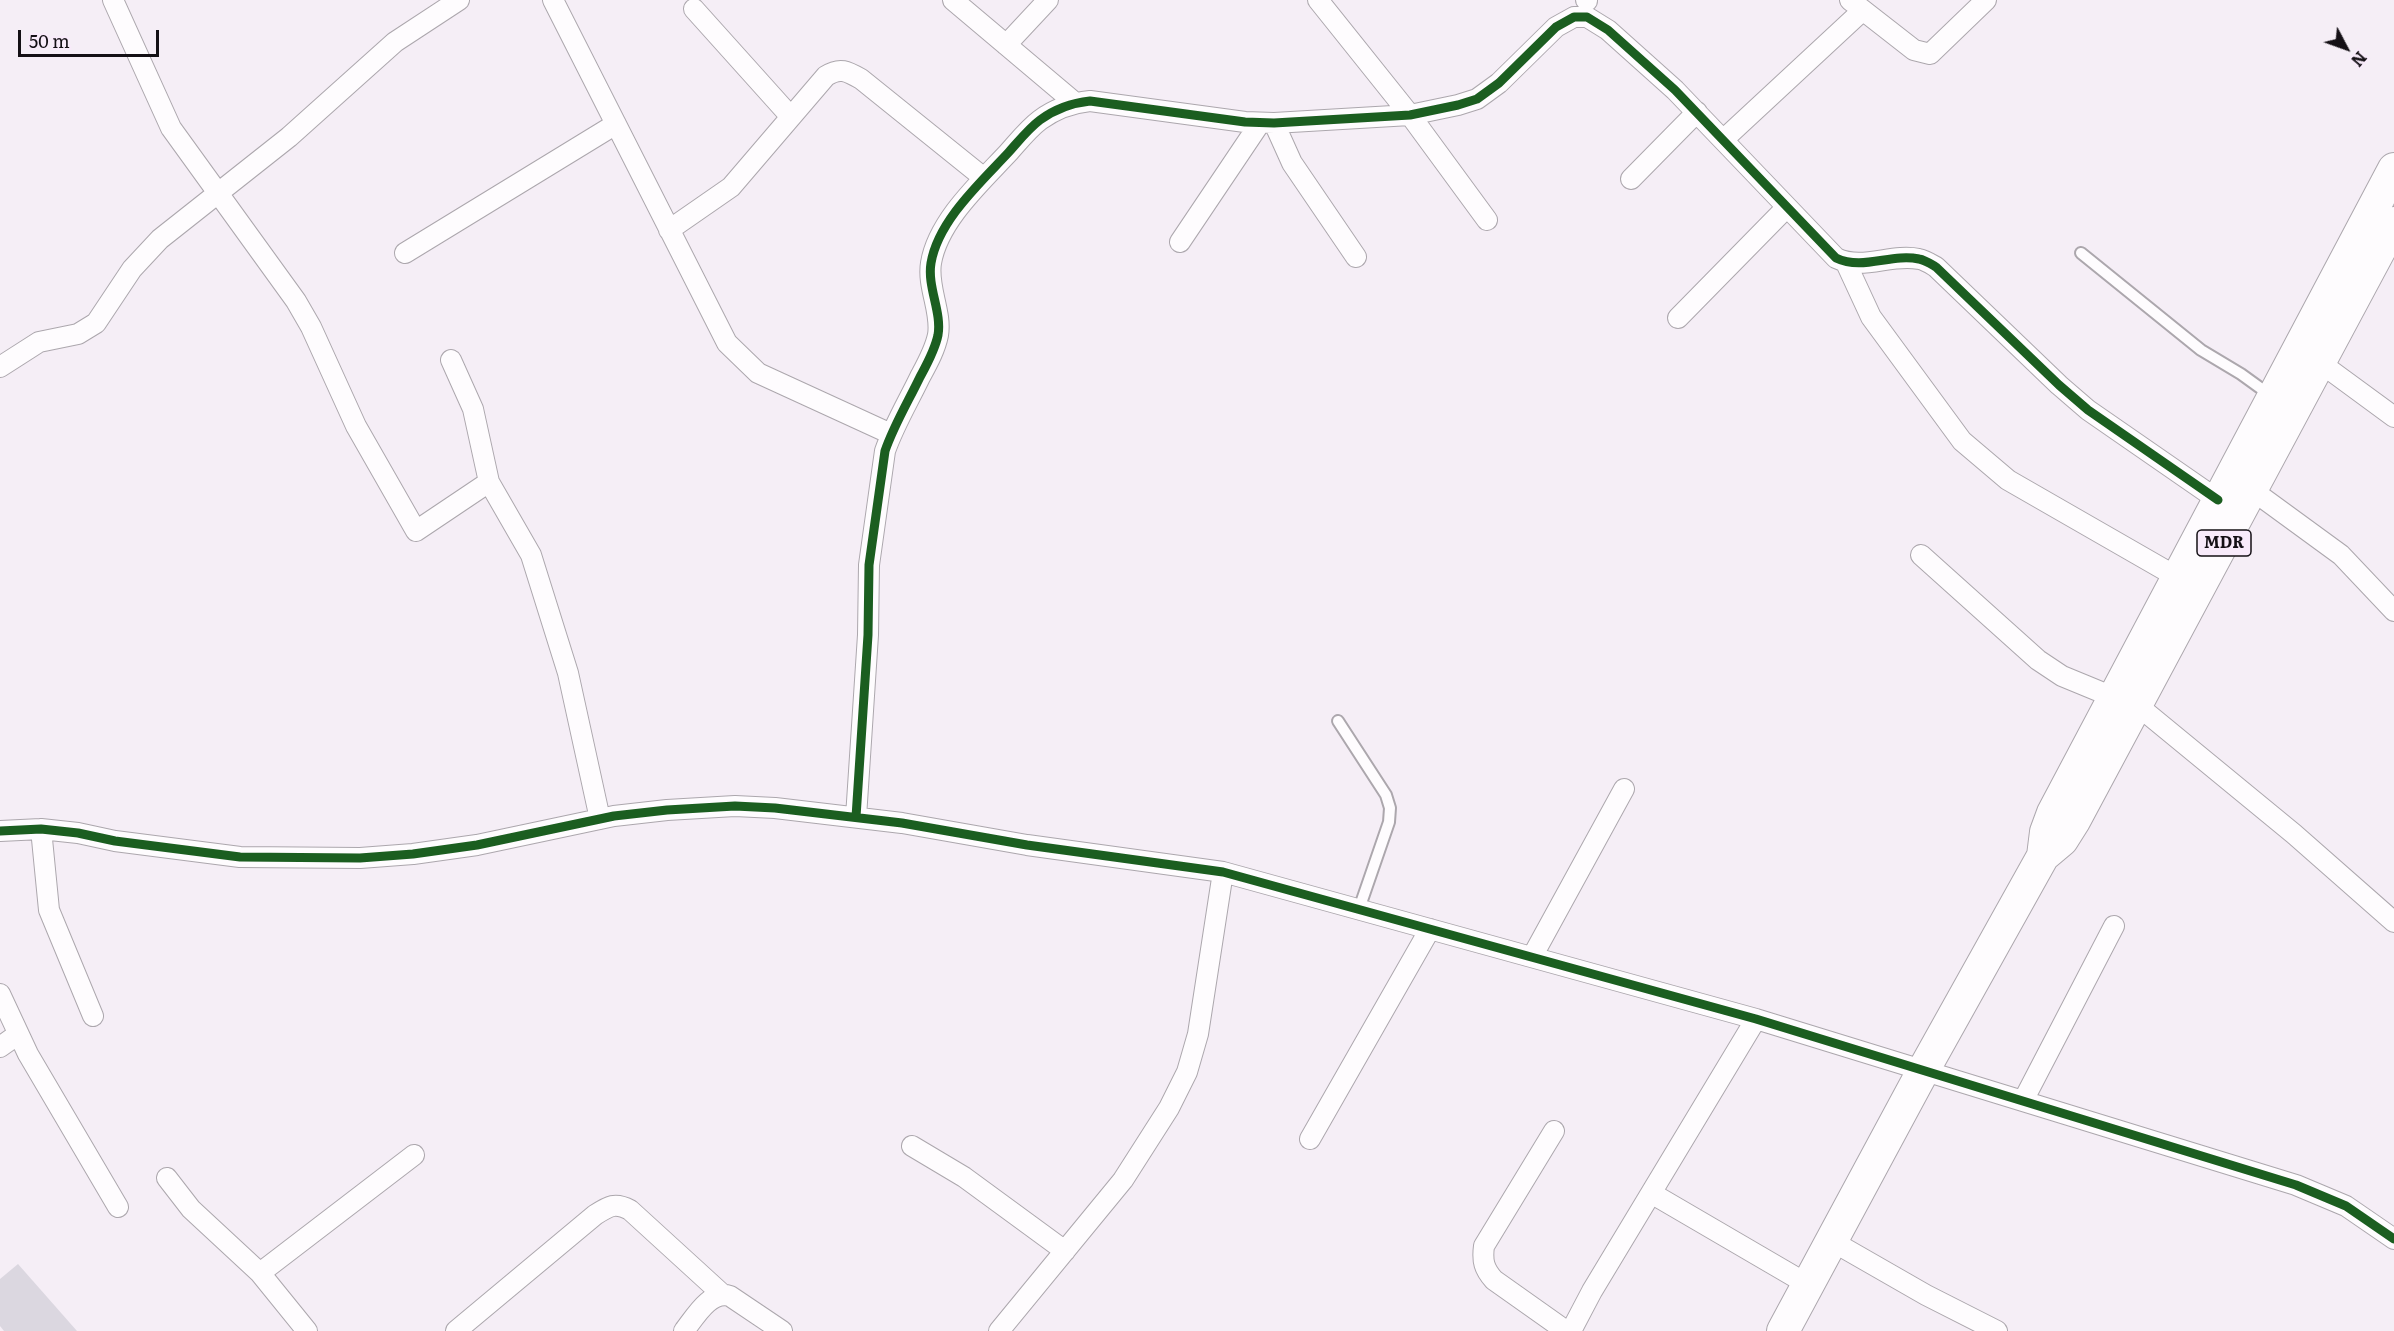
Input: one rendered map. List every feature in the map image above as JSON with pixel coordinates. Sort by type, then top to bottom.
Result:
[{"type":"main road","name":"MDR","points":[[2125,701],[2252,490],[2309,355],[2394,169]]},
{"type":"main road","name":"MDR","points":[[1783,1331],[1830,1240],[2043,856],[2062,840],[2074,821],[2177,577],[2273,398],[2309,355],[2394,223]]},
{"type":"street","points":[[113,0],[171,128],[296,301],[311,327],[356,426],[416,531],[489,482]]},
{"type":"street","points":[[0,367],[39,342],[69,337],[96,323],[132,269],[160,239],[289,137],[394,42],[459,0]]},
{"type":"street","points":[[553,0],[728,343],[758,372],[891,434]]},
{"type":"street","points":[[953,0],[1074,102]]},
{"type":"street","points":[[1006,45],[1048,0]]},
{"type":"street","points":[[1318,0],[1410,115],[1487,220]]},
{"type":"street","points":[[856,817],[868,635],[869,566],[885,451],[891,434],[933,352],[938,335],[939,320],[930,266],[934,249],[968,195],[1038,121],[1074,102],[1090,101],[1267,123],[1410,115],[1458,105],[1477,99],[1499,83],[1556,27],[1574,17],[1587,0]]},
{"type":"street","points":[[1723,140],[1856,5],[1914,50],[1930,54],[1986,0]]},
{"type":"street","points":[[694,9],[791,117]]},
{"type":"street","points":[[1574,17],[1587,17],[1608,30],[1661,76],[1836,258],[1846,263],[1860,264],[1899,257],[1921,259],[1936,267],[2088,410],[2218,501]]},
{"type":"street","points":[[669,230],[731,187],[826,76],[835,70],[844,70],[861,79],[984,178]]},
{"type":"street","points":[[1631,179],[1697,112]]},
{"type":"street","points":[[1180,242],[1267,123]]},
{"type":"street","points":[[1267,123],[1356,256]]},
{"type":"street","points":[[405,253],[616,124]]},
{"type":"street","points":[[1678,318],[1787,207]]},
{"type":"street","points":[[1846,263],[1871,317],[1962,441],[2008,480],[2177,577]]},
{"type":"street","points":[[2309,355],[2394,417]]},
{"type":"street","points":[[451,360],[472,409],[489,482],[531,555],[568,673],[600,819]]},
{"type":"street","points":[[2252,490],[2341,555],[2394,611]]},
{"type":"street","points":[[1921,555],[2038,660],[2062,676],[2125,701],[2294,834],[2394,922]]},
{"type":"street","points":[[1532,957],[1624,789]]},
{"type":"street","points":[[0,831],[41,829],[78,833],[115,841],[240,856],[360,858],[413,854],[477,845],[600,819],[667,810],[775,808],[902,823],[1027,845],[1223,872],[1756,1019],[2296,1185],[2346,1206],[2394,1239]]},
{"type":"street","points":[[41,829],[49,910],[93,1016]]},
{"type":"street","points":[[999,1331],[1136,1162],[1169,1108],[1187,1072],[1198,1034],[1223,872]]},
{"type":"street","points":[[2022,1101],[2114,926]]},
{"type":"street","points":[[1310,1139],[1430,929]]},
{"type":"street","points":[[0,994],[17,1035],[118,1207]]},
{"type":"street","points":[[1571,1331],[1756,1019]]},
{"type":"street","points":[[0,1047],[17,1035]]},
{"type":"street","points":[[1554,1131],[1484,1246],[1482,1258],[1485,1269],[1494,1280],[1566,1331]]},
{"type":"street","points":[[912,1146],[964,1177],[1065,1251]]},
{"type":"street","points":[[260,1273],[414,1155]]},
{"type":"street","points":[[167,1178],[191,1209],[260,1273],[307,1331]]},
{"type":"street","points":[[1651,1194],[1807,1284]]},
{"type":"street","points":[[456,1331],[595,1215],[607,1206],[620,1205],[630,1210],[722,1294],[730,1296],[782,1331]]},
{"type":"street","points":[[1830,1240],[1926,1295],[1997,1331]]},
{"type":"street","points":[[684,1331],[705,1305],[715,1296],[722,1294]]},
{"type":"lane","points":[[2081,253],[2201,350],[2273,398]]},
{"type":"lane","points":[[1338,721],[1386,795],[1390,808],[1389,822],[1359,909]]},
{"type":"building","points":[[18,1264],[77,1331],[4,1331],[0,1326],[0,1279]]},
{"type":"cycle path","points":[[856,817],[868,635],[869,565],[885,451],[930,357],[938,335],[938,317],[930,272],[935,247],[951,218],[973,190],[1027,131],[1051,113],[1076,103],[1090,101],[1245,122],[1274,123],[1410,115],[1477,99],[1499,83],[1556,27],[1574,17],[1587,17],[1608,30],[1675,90],[1836,258],[1856,263],[1909,258],[1923,260],[1936,267],[2088,410],[2218,500]]},
{"type":"cycle path","points":[[0,831],[41,829],[78,833],[115,841],[240,857],[360,858],[413,854],[477,845],[614,816],[735,806],[775,808],[902,823],[1027,845],[1223,872],[1756,1019],[2296,1185],[2346,1206],[2394,1239]]}]
